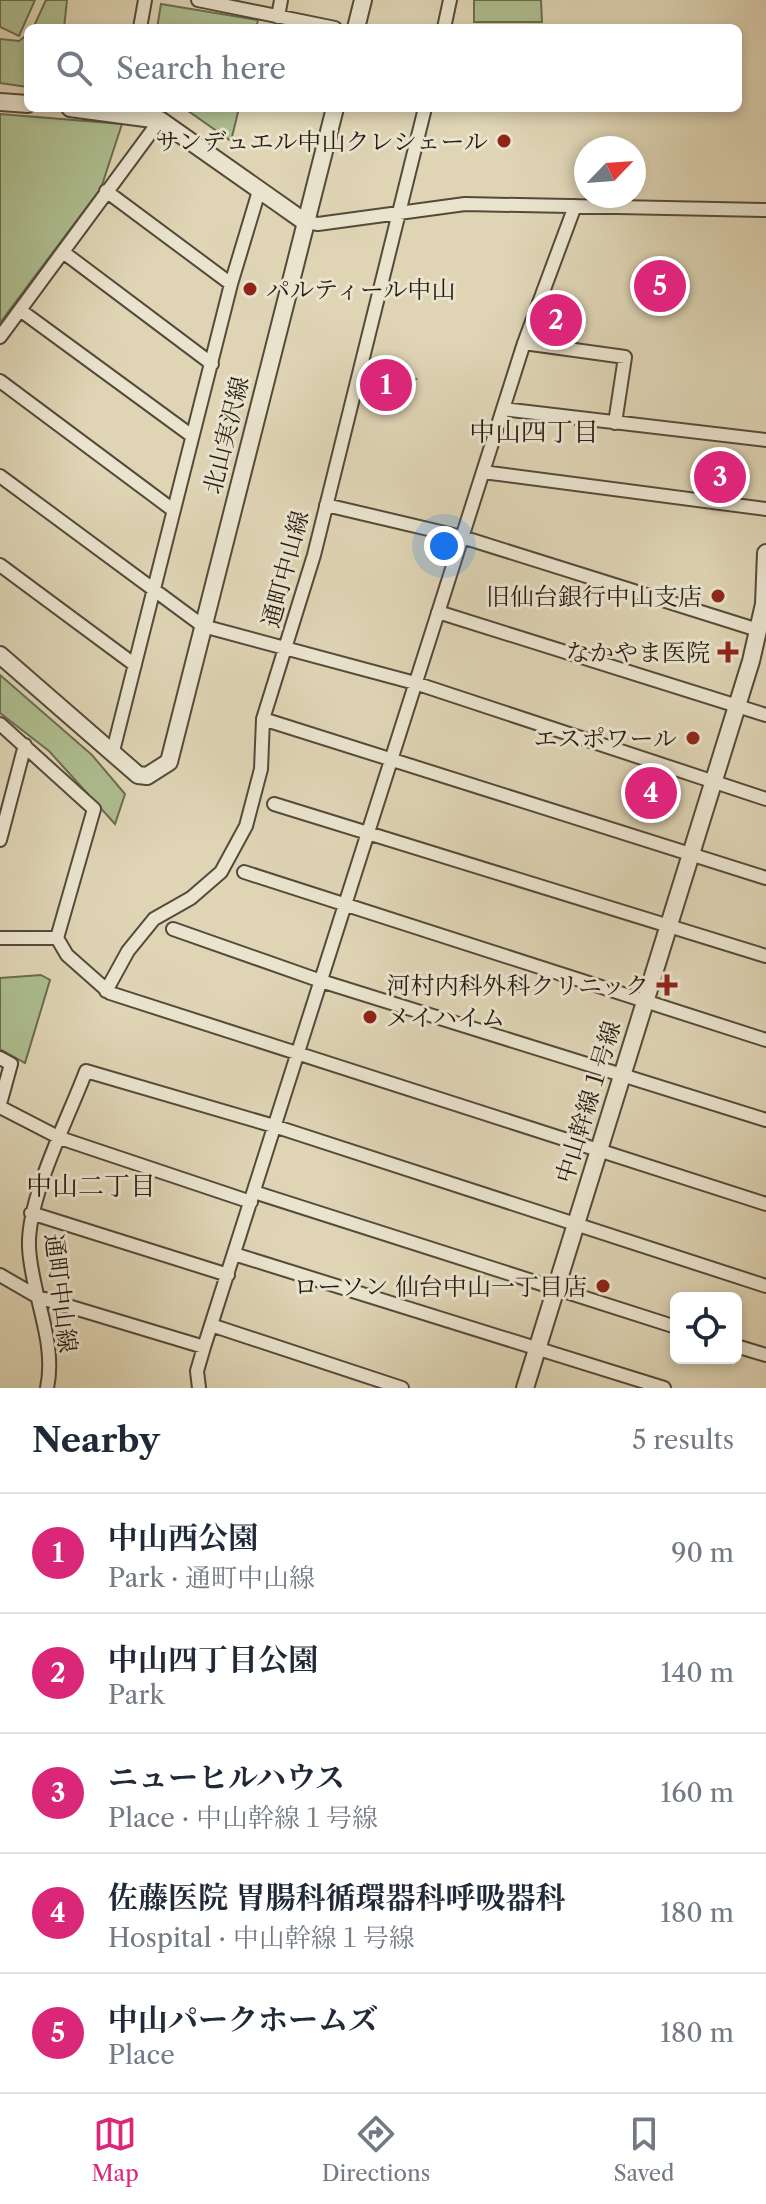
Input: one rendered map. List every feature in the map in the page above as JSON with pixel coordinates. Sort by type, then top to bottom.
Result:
[{"type":"street","points":[[141,24],[145,0]]},
{"type":"street","points":[[202,0],[314,24]]},
{"type":"street","points":[[278,17],[281,0]]},
{"type":"street","points":[[357,24],[363,0]]},
{"type":"street","points":[[445,24],[450,0]]},
{"type":"street","points":[[0,102],[24,104]]},
{"type":"street","points":[[117,112],[153,115],[305,222],[318,224],[399,215],[465,204],[574,206]]},
{"type":"street","name":"北山実沢線","points":[[113,751],[142,777],[169,762],[334,112]]},
{"type":"street","name":"通町中山線","points":[[106,991],[128,951],[154,919],[191,898],[221,872],[246,826],[261,769],[263,719],[326,505],[424,112]]},
{"type":"street","points":[[0,337],[106,191],[153,115]]},
{"type":"street","points":[[106,191],[231,284]]},
{"type":"street","points":[[0,655],[113,751],[231,284],[259,191]]},
{"type":"street","points":[[646,207],[766,210]]},
{"type":"street","points":[[199,1388],[197,1371],[274,1126],[524,343],[574,208]]},
{"type":"street","points":[[63,252],[212,364]]},
{"type":"street","points":[[20,310],[192,436]]},
{"type":"street","points":[[524,343],[625,357],[615,423]]},
{"type":"street","points":[[0,381],[173,510]]},
{"type":"street","points":[[503,409],[766,440]]},
{"type":"street","points":[[483,472],[766,509]]},
{"type":"street","points":[[0,476],[203,626],[415,683],[766,799]]},
{"type":"street","points":[[326,505],[462,537],[758,630]]},
{"type":"street","name":"中山幹線１号線","points":[[525,1388],[737,706],[764,604],[766,553]]},
{"type":"street","points":[[0,565],[135,665]]},
{"type":"street","points":[[438,612],[766,715]]},
{"type":"street","points":[[263,719],[392,757],[766,878]]},
{"type":"street","points":[[0,724],[94,809],[57,938],[67,955],[106,991],[766,1204]]},
{"type":"street","points":[[0,840],[25,745]]},
{"type":"street","points":[[274,804],[766,956]]},
{"type":"street","points":[[244,872],[766,1040]]},
{"type":"street","points":[[173,929],[321,981],[766,1120]]},
{"type":"street","points":[[0,938],[57,938]]},
{"type":"street","points":[[0,1058],[11,1064],[0,1106],[60,1138],[670,1325]]},
{"type":"street","name":"通町中山線","points":[[47,1388],[49,1352],[29,1248],[31,1213],[86,1071],[274,1126]]},
{"type":"street","points":[[274,1126],[766,1286]]},
{"type":"street","points":[[31,1213],[228,1275]]},
{"type":"street","points":[[234,1254],[664,1388]]},
{"type":"street","points":[[0,1275],[38,1297],[204,1347]]},
{"type":"street","points":[[211,1325],[402,1388]]},
{"type":"street","points":[[742,1348],[766,1355]]},
{"type":"green space","points":[[0,0],[35,0],[19,36],[0,27]]},
{"type":"green space","points":[[46,0],[67,0],[64,24],[35,24]]},
{"type":"green space","points":[[474,0],[541,0],[542,22],[474,22]]},
{"type":"green space","points":[[161,4],[258,20],[257,24],[158,24]]},
{"type":"green space","points":[[24,37],[24,86],[0,83],[0,39],[19,41]]},
{"type":"green space","points":[[190,112],[238,112],[231,141]]},
{"type":"green space","points":[[0,114],[122,124],[101,188],[0,323]]},
{"type":"green space","points":[[549,308],[568,311],[566,343],[545,341],[543,330]]},
{"type":"green space","points":[[368,366],[416,379],[401,392],[392,408],[359,399]]},
{"type":"green space","points":[[0,675],[92,755],[125,794],[115,824],[49,751],[0,713]]},
{"type":"green space","points":[[41,975],[50,980],[25,1063],[0,1049],[0,978]]},
{"type":"place","name":"サンデュエル中山クレシェール","points":[[504,141]]},
{"type":"place","name":"中山パークホームズ","points":[[660,286]]},
{"type":"place","name":"パルティール中山","points":[[250,289]]},
{"type":"place","name":"中山四丁目公園","points":[[556,320]]},
{"type":"place","name":"中山西公園","points":[[386,385]]},
{"type":"place","name":"ニューヒルハウス","points":[[720,477]]},
{"type":"place","name":"旧仙台銀行中山支店","points":[[718,596]]},
{"type":"place","name":"なかやま医院","points":[[728,652]]},
{"type":"place","name":"エスポワール","points":[[693,738]]},
{"type":"place","name":"佐藤医院 胃腸科循環器科呼吸器科","points":[[651,793]]},
{"type":"place","name":"河村内科外科クリニック","points":[[667,985]]},
{"type":"place","name":"メイハイム","points":[[370,1017]]},
{"type":"place","name":"ローソン 仙台中山一丁目店","points":[[603,1286]]},
{"type":"district","name":"中山四丁目","points":[[534,432]]},
{"type":"district","name":"中山二丁目","points":[[91,1186]]}]
